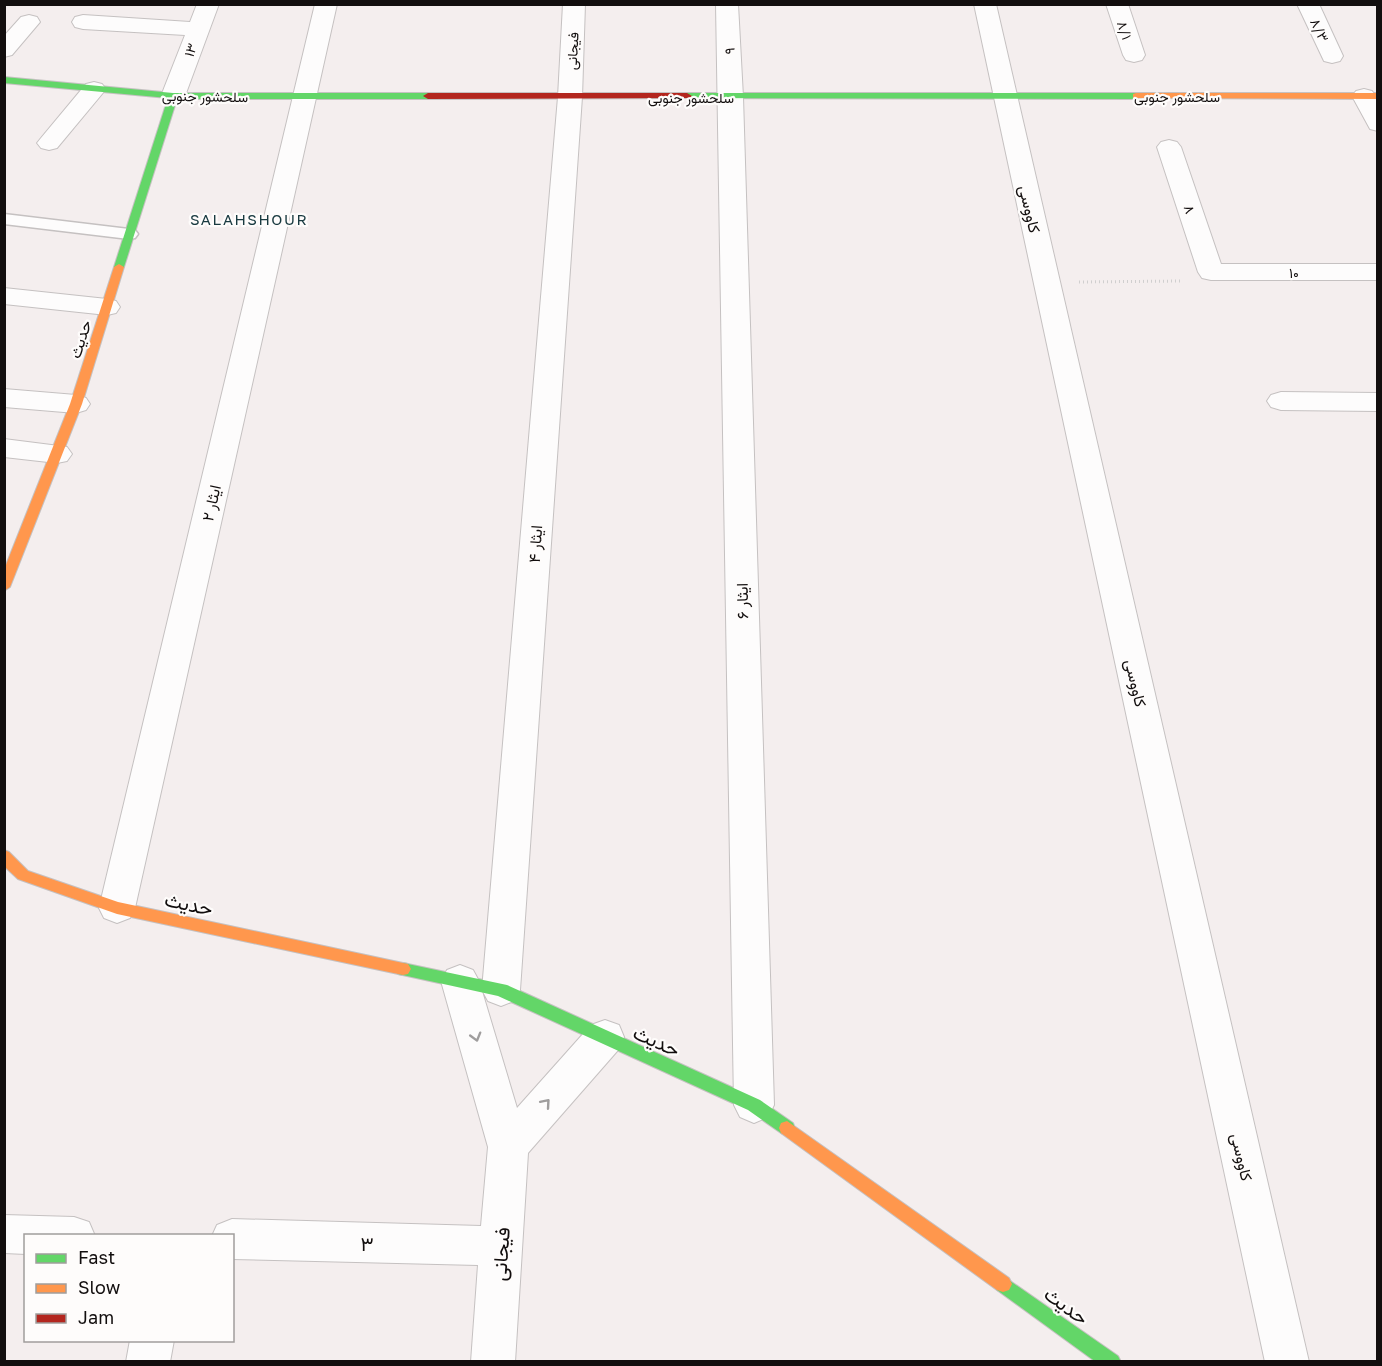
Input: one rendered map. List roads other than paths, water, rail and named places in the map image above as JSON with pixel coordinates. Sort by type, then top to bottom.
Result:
[{"type":"street","name":"۱۳","points":[[173,96],[208,4]]},
{"type":"street","name":"ایثار ۲","points":[[117,908],[326,4]]},
{"type":"street","name":"فیجانی","points":[[570,97],[574,4]]},
{"type":"street","name":"۹","points":[[727,4],[731,97]]},
{"type":"street","name":"کاووسی","points":[[985,4],[1287,1362]]},
{"type":"street","name":"۸/۱","points":[[1117,4],[1134,55]]},
{"type":"street","name":"۸/۳","points":[[1308,4],[1332,56]]},
{"type":"street","points":[[4,50],[29,22]]},
{"type":"street","points":[[83,22],[198,29]]},
{"type":"street","name":"سلحشور جنوبی","points":[[4,80],[173,96],[306,98],[1371,96]]},
{"type":"street","points":[[49,143],[94,89]]},
{"type":"street","name":"حدیث","points":[[7,573],[76,404],[173,96]]},
{"type":"street","points":[[1371,96],[1377,124]]},
{"type":"street","name":"ایثار ۴","points":[[501,990],[570,97]]},
{"type":"street","name":"ایثار ۶","points":[[731,97],[754,1105]]},
{"type":"street","name":"۸","points":[[1169,147],[1211,272]]},
{"type":"street","name":"۱۰","points":[[1211,272],[1377,272]]},
{"type":"street","points":[[4,296],[107,307]]},
{"type":"street","points":[[4,398],[76,404]]},
{"type":"street","points":[[1281,401],[1377,402]]},
{"type":"street","points":[[4,448],[57,454]]},
{"type":"street","name":"حدیث","points":[[4,856],[23,876],[117,908],[501,990],[754,1105],[1102,1357]]},
{"type":"street","points":[[460,981],[508,1147]]},
{"type":"street","points":[[508,1147],[604,1037]]},
{"type":"street","name":"فیجانی","points":[[493,1362],[508,1147]]},
{"type":"street","points":[[4,1234],[24,1235]]},
{"type":"street","name":"۳","points":[[234,1239],[501,1246]]},
{"type":"street","points":[[148,1362],[152,1342]]},
{"type":"lane","points":[[4,219],[129,234]]},
{"type":"district","name":"SALAHSHOUR","points":[[249,219]]}]
